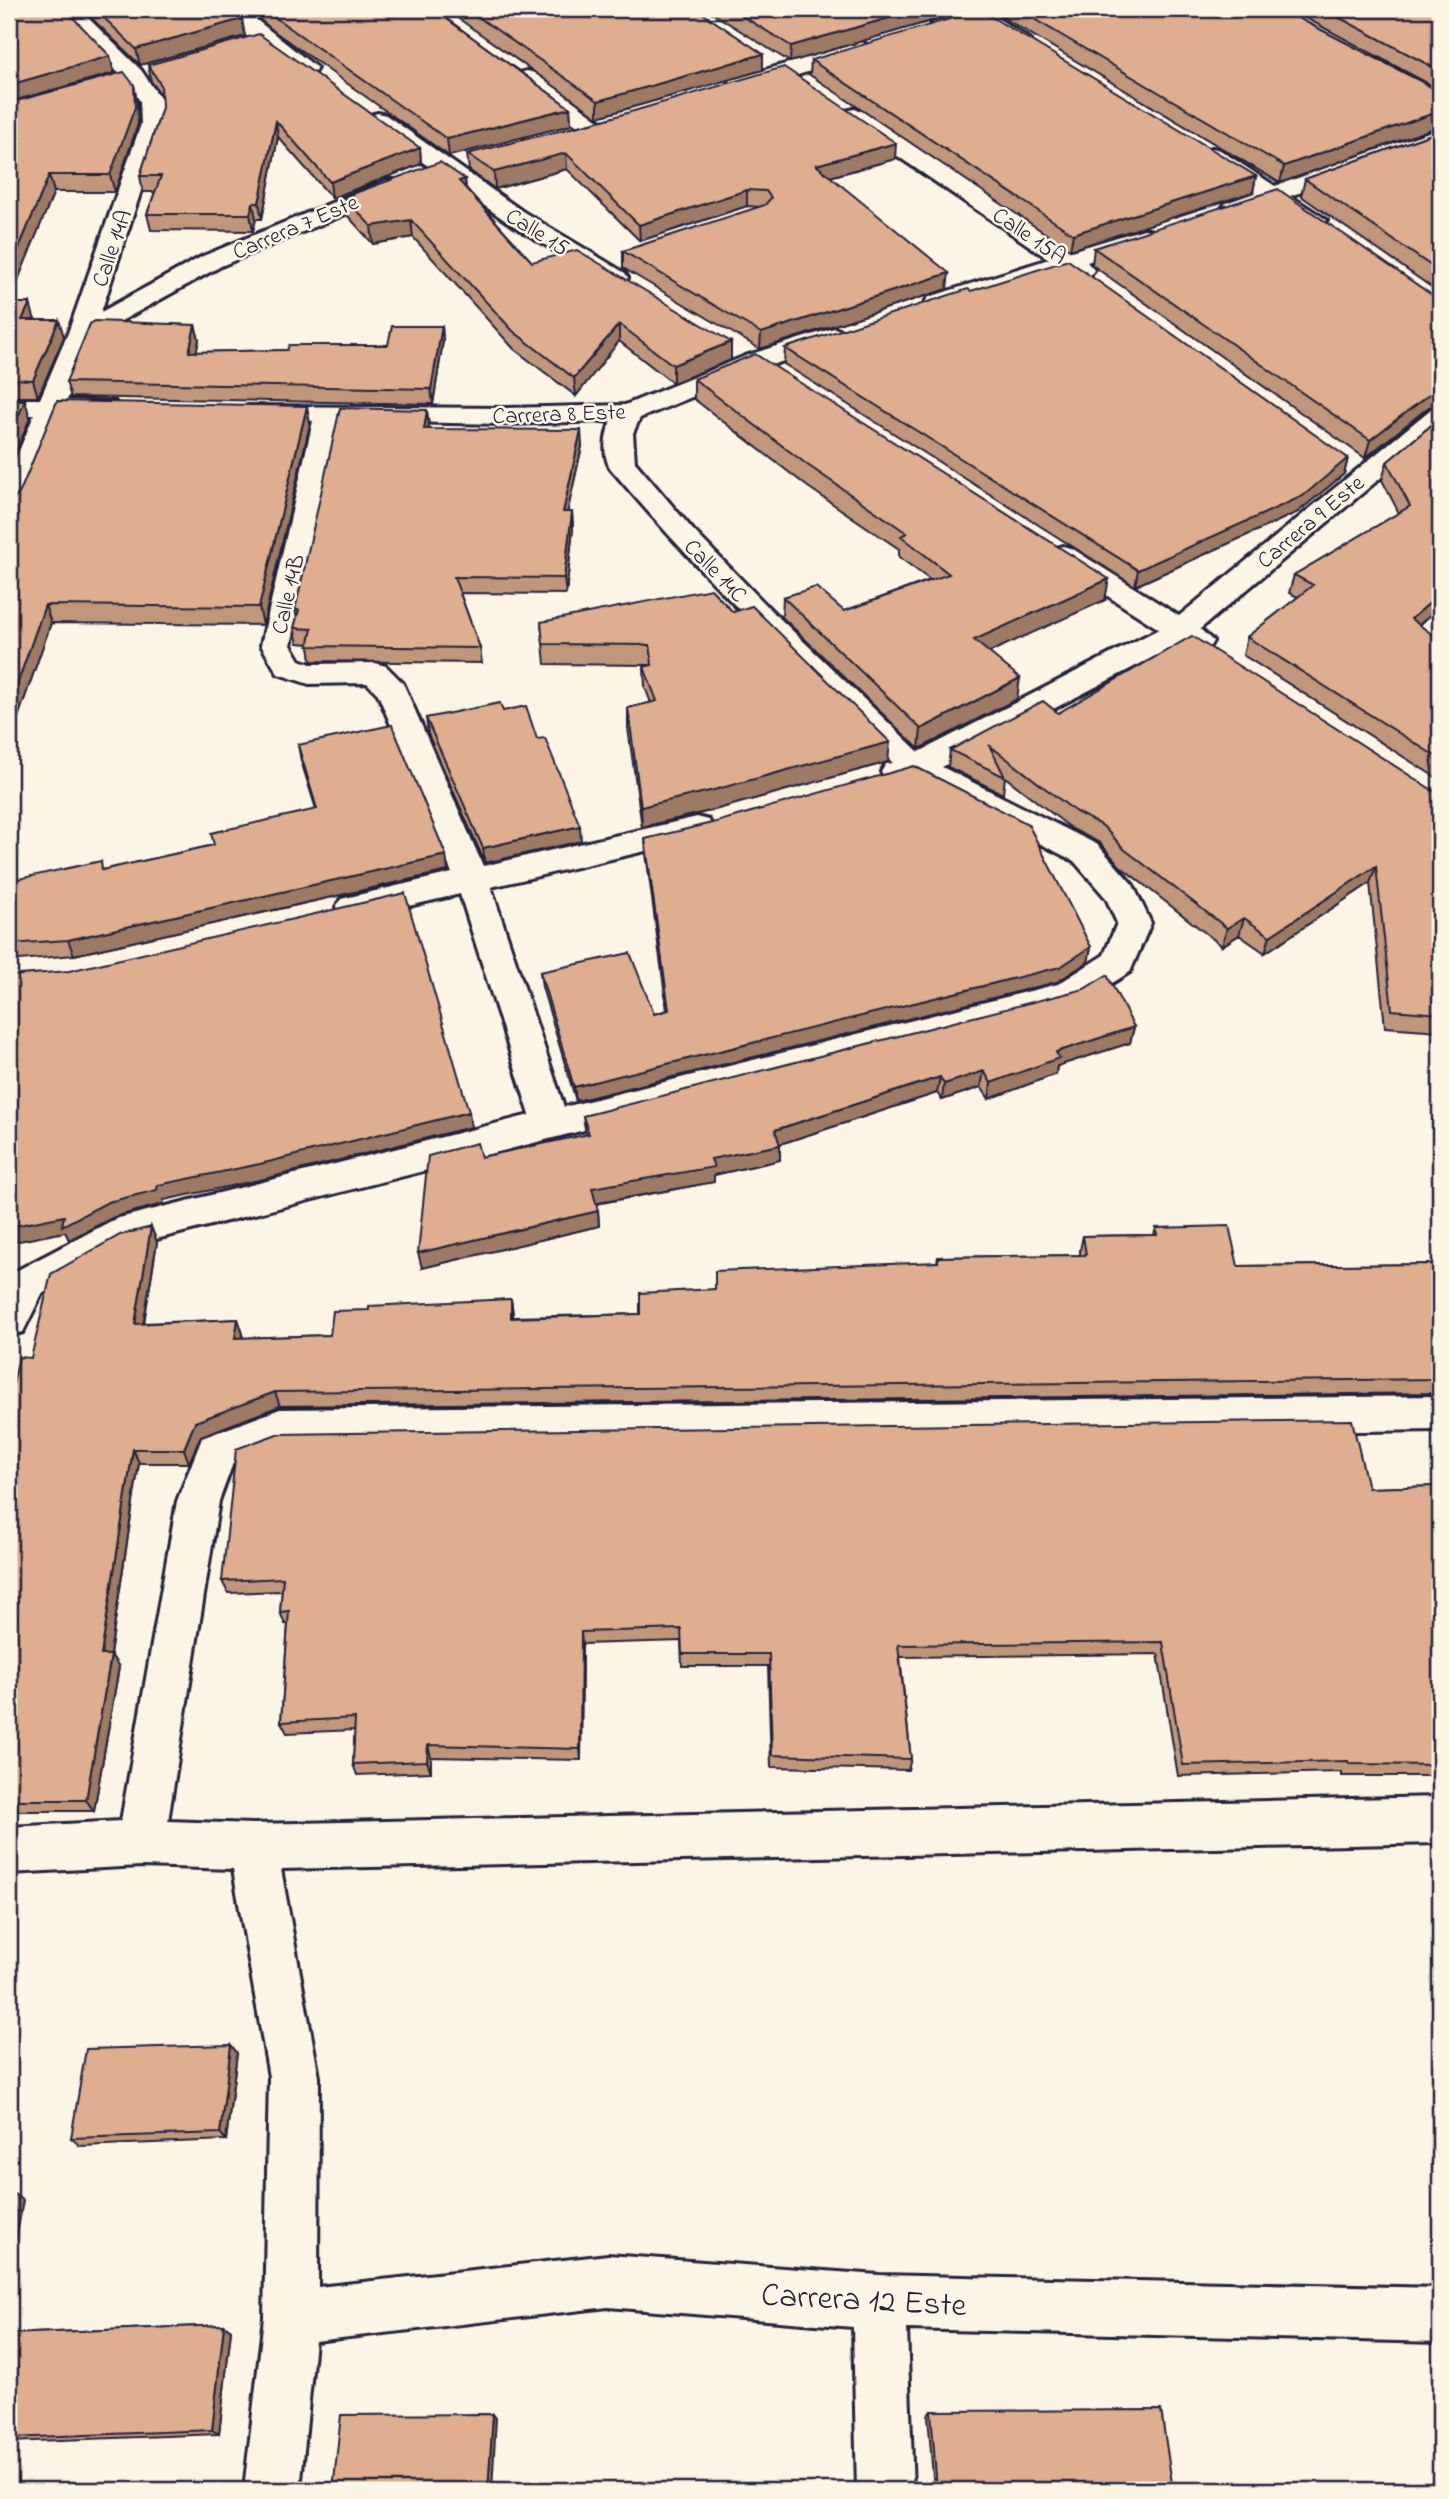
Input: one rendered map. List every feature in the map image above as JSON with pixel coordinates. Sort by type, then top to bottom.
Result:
[{"type":"street","name":"Calle 14A","points":[[9,508],[48,407],[81,333],[152,124],[151,100],[133,75],[67,9]]},
{"type":"street","points":[[231,9],[265,39],[321,79]]},
{"type":"street","points":[[916,34],[975,12],[1006,9]]},
{"type":"street","points":[[975,12],[1040,52]]},
{"type":"street","points":[[239,46],[265,39]]},
{"type":"street","points":[[723,90],[890,41]]},
{"type":"street","points":[[764,57],[809,86]]},
{"type":"street","points":[[510,66],[596,128]]},
{"type":"street","points":[[108,83],[160,68]]},
{"type":"street","name":"Calle 15A","points":[[831,101],[1101,284]]},
{"type":"street","name":"Calle 15","points":[[354,103],[514,216],[642,293]]},
{"type":"street","points":[[570,135],[621,121]]},
{"type":"street","points":[[1212,215],[1440,135]]},
{"type":"street","points":[[1195,144],[1278,194],[1332,232]]},
{"type":"street","name":"Carrera 7 Este","points":[[81,333],[212,261],[350,202],[469,160]]},
{"type":"street","points":[[913,311],[1173,227]]},
{"type":"street","points":[[595,266],[620,258]]},
{"type":"street","name":"Carrera 8 Este","points":[[234,411],[505,416],[629,413],[758,361],[861,328]]},
{"type":"street","points":[[734,348],[781,376]]},
{"type":"street","points":[[9,407],[128,409]]},
{"type":"street","name":"Calle 14C","points":[[9,1320],[28,1283],[115,1234],[1068,994],[1118,963],[1134,923],[1121,893],[1086,853],[916,767],[692,545],[621,463],[619,433],[629,413]]},
{"type":"street","name":"Calle 14B","points":[[328,414],[276,645],[289,667],[309,674],[376,673],[392,690],[472,880],[551,1123]]},
{"type":"street","name":"Carrera 9 Este","points":[[862,782],[916,767],[1181,630],[1354,466],[1440,415]]},
{"type":"street","points":[[1040,541],[1226,659]]},
{"type":"street","points":[[326,913],[728,820]]},
{"type":"street","points":[[141,1843],[198,1501],[217,1451],[280,1427],[1440,1413]]},
{"type":"street","points":[[9,1850],[141,1843],[253,1847],[1440,1819]]},
{"type":"street","points":[[253,1847],[293,2077],[291,2317],[272,2490]]},
{"type":"street","name":"Carrera 12 Este","points":[[291,2317],[608,2281],[879,2302],[1440,2315]]},
{"type":"street","points":[[879,2302],[885,2490]]},
{"type":"building","points":[[9,9],[65,9],[110,56],[9,85]]},
{"type":"building","points":[[95,9],[231,9],[242,19],[136,49]]},
{"type":"building","points":[[263,9],[433,9],[570,108],[447,139]]},
{"type":"building","points":[[467,9],[696,9],[763,54],[598,101]]},
{"type":"building","points":[[731,9],[920,9],[791,46]]},
{"type":"building","points":[[1017,9],[1281,9],[1440,93],[1440,111],[1284,166]]},
{"type":"building","points":[[1323,9],[1427,9],[1440,15],[1440,71]]},
{"type":"building","points":[[980,10],[1256,176],[1073,234],[811,60]]},
{"type":"building","points":[[259,34],[420,148],[330,182],[276,121],[259,203],[253,203],[250,214],[147,214],[161,176],[140,176],[162,108],[161,85],[148,65]]},
{"type":"building","points":[[784,67],[896,143],[816,165],[949,273],[761,333],[623,251],[765,205],[771,198],[766,191],[747,190],[639,225],[566,153],[494,172],[467,154],[603,120]]},
{"type":"building","points":[[124,72],[134,85],[135,107],[110,175],[49,175],[9,272],[9,103]]},
{"type":"building","points":[[1440,131],[1440,272],[1305,179]]},
{"type":"building","points":[[440,162],[465,179],[459,181],[532,262],[577,250],[731,342],[673,365],[619,324],[574,378],[513,331],[411,220],[371,226],[344,197]]},
{"type":"building","points":[[1278,189],[1440,298],[1440,389],[1435,390],[1370,440],[1094,248]]},
{"type":"building","points":[[1068,260],[1348,458],[1303,496],[1138,570],[785,348]]},
{"type":"building","points":[[9,303],[30,303],[22,320],[59,320],[33,380],[9,379]]},
{"type":"building","points":[[95,321],[195,325],[189,352],[287,350],[289,345],[388,345],[392,326],[442,326],[431,389],[66,382],[90,324]]},
{"type":"building","points":[[755,354],[1109,579],[974,640],[1020,678],[921,729],[783,597],[816,587],[844,611],[949,574],[901,536],[907,533],[809,466],[694,379]]},
{"type":"building","points":[[9,400],[25,400],[9,438]]},
{"type":"building","points":[[57,401],[307,406],[259,607],[45,605],[9,707],[9,500],[14,499],[20,492]]},
{"type":"building","points":[[340,408],[427,410],[424,429],[581,430],[563,512],[572,512],[564,578],[454,577],[480,648],[308,646],[312,629],[294,628],[299,610],[295,610]]},
{"type":"building","points":[[1440,418],[1440,594],[1411,619],[1440,640],[1440,759],[1247,637],[1313,585],[1294,575],[1410,506],[1387,462]]},
{"type":"building","points":[[711,589],[733,612],[752,606],[890,742],[641,807],[628,708],[657,701],[644,667],[652,665],[650,645],[543,644],[541,622]]},
{"type":"building","points":[[1192,636],[1434,791],[1440,792],[1440,1014],[1392,1010],[1376,866],[1270,936],[1244,918],[1227,928],[1124,849],[1103,826],[1076,812],[989,745],[1005,777],[950,750],[1043,701],[1058,713]]},
{"type":"building","points":[[500,703],[503,711],[526,706],[537,739],[545,738],[580,826],[483,848],[426,718]]},
{"type":"building","points":[[392,725],[446,855],[68,940],[9,944],[9,923],[13,914],[18,879],[101,861],[102,870],[214,845],[211,833],[317,809],[298,745]]},
{"type":"building","points":[[914,766],[1028,824],[1091,947],[1060,967],[574,1087],[540,972],[630,953],[654,1014],[669,1010],[645,839],[716,822]]},
{"type":"building","points":[[405,893],[469,1112],[260,1164],[158,1185],[157,1190],[108,1202],[62,1226],[64,1216],[9,1227],[9,976],[69,971]]},
{"type":"building","points":[[1107,975],[1134,1027],[1056,1052],[1059,1058],[991,1083],[984,1071],[944,1084],[940,1077],[775,1130],[780,1145],[711,1159],[714,1167],[592,1188],[598,1211],[418,1253],[428,1156],[477,1143],[481,1157],[589,1134],[583,1116],[1084,989]]},
{"type":"building","points":[[1229,1226],[1238,1266],[1440,1264],[1440,1379],[275,1392],[195,1422],[184,1449],[133,1449],[101,1655],[111,1655],[86,1800],[9,1800],[9,1402],[19,1357],[31,1358],[51,1274],[120,1235],[151,1227],[135,1324],[238,1319],[235,1338],[330,1335],[333,1311],[369,1310],[369,1306],[511,1299],[511,1318],[640,1314],[640,1293],[715,1289],[715,1271],[938,1262],[938,1257],[1086,1255],[1083,1236],[1157,1235],[1156,1228]]},
{"type":"building","points":[[1352,1420],[1368,1488],[1440,1486],[1440,1765],[1349,1764],[1348,1761],[1183,1765],[1163,1642],[898,1645],[911,1759],[772,1755],[769,1654],[682,1654],[681,1629],[581,1632],[580,1749],[428,1745],[427,1761],[353,1764],[355,1718],[281,1722],[289,1611],[280,1612],[283,1578],[222,1581],[236,1449],[277,1434]]},
{"type":"building","points":[[231,2045],[220,2133],[71,2138],[86,2049]]},
{"type":"building","points":[[9,2194],[14,2194],[9,2224]]},
{"type":"building","points":[[224,2325],[212,2430],[9,2438],[9,2334]]},
{"type":"building","points":[[1161,2410],[1173,2490],[937,2490],[931,2411]]},
{"type":"building","points":[[493,2414],[488,2490],[333,2490],[341,2415]]}]
